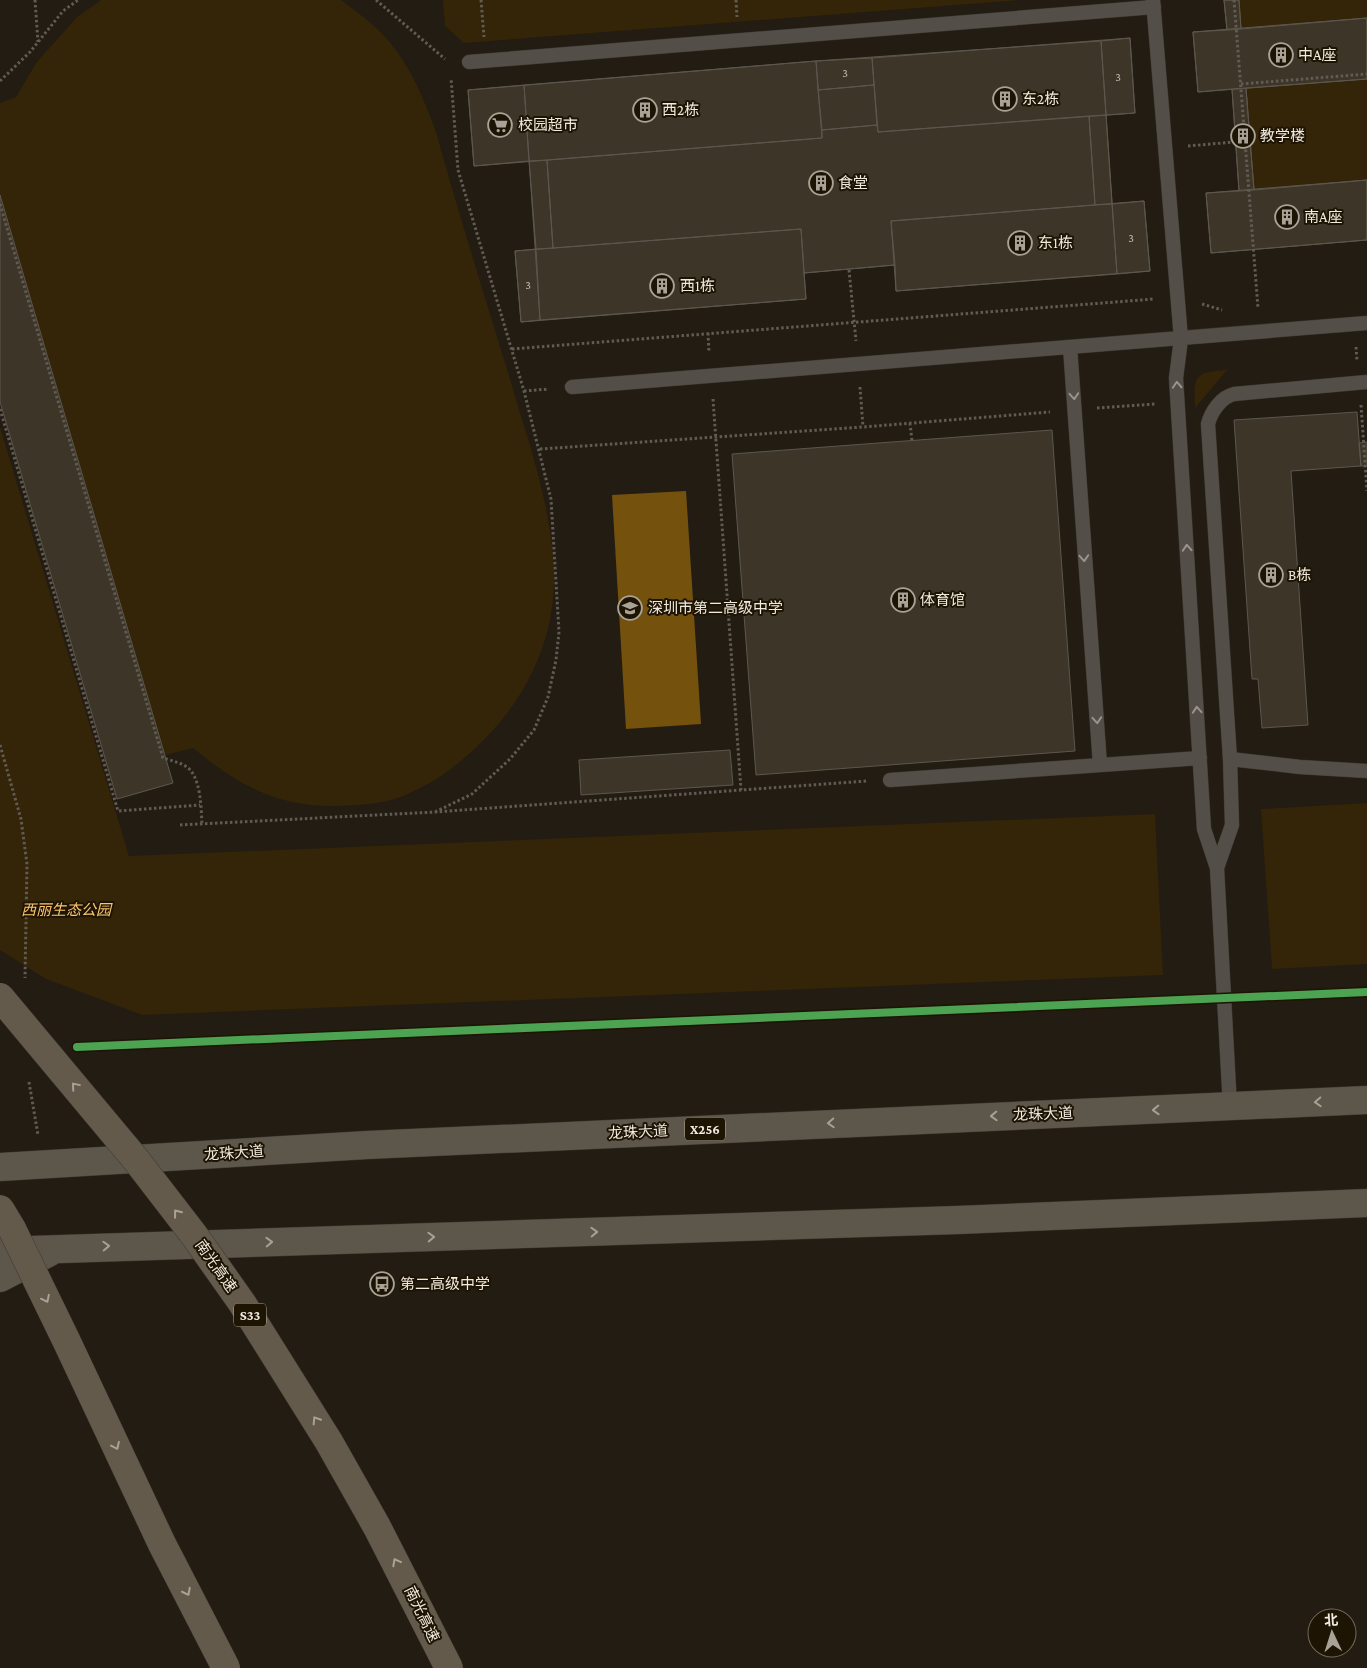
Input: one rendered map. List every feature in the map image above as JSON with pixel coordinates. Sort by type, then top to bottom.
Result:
[{"type":"highway","name":"南光高速","points":[[0,996],[137,1162],[194,1235],[242,1303],[339,1459],[394,1559],[448,1668]]},
{"type":"highway","points":[[0,1209],[12,1229],[67,1342],[162,1544],[226,1668]]},
{"type":"main road","name":"龙珠大道","points":[[0,1165],[42,1165],[368,1145],[1367,1100]]},
{"type":"main road","points":[[0,1251],[958,1220],[1367,1203]]},
{"type":"main road","points":[[0,1278],[58,1248]]},
{"type":"lane","points":[[469,62],[1153,4],[1181,339],[1176,378],[1204,829],[1217,868],[1230,1107]]},
{"type":"lane","points":[[572,387],[1367,323]]},
{"type":"lane","points":[[1070,347],[1100,765]]},
{"type":"lane","points":[[1217,868],[1232,826],[1230,758],[1208,424],[1210,417],[1224,399],[1234,394],[1367,382]]},
{"type":"lane","points":[[890,780],[1200,758]]},
{"type":"lane","points":[[1230,758],[1300,768],[1367,772]]},
{"type":"path","points":[[35,0],[38,42]]},
{"type":"path","points":[[0,81],[7,76],[38,42],[63,11],[78,0]]},
{"type":"path","points":[[376,0],[450,64]]},
{"type":"path","points":[[481,0],[486,60]]},
{"type":"path","points":[[1234,0],[1258,308]]},
{"type":"path","points":[[435,812],[472,794],[510,759],[534,730],[548,697],[556,660],[559,632],[551,499],[540,449],[512,348],[458,170],[451,73]]},
{"type":"path","points":[[1241,84],[1367,74]]},
{"type":"path","points":[[1197,145],[1245,141]]},
{"type":"path","points":[[0,204],[163,758],[180,763],[191,770],[198,786],[202,824]]},
{"type":"path","points":[[849,270],[852,304]]},
{"type":"path","points":[[512,348],[1177,298],[1193,300],[1209,307],[1228,311]]},
{"type":"path","points":[[1251,309],[1268,307]]},
{"type":"path","points":[[540,449],[910,424],[1178,403]]},
{"type":"path","points":[[0,409],[118,811],[200,805]]},
{"type":"path","points":[[910,424],[912,441]]},
{"type":"path","points":[[716,437],[741,790]]},
{"type":"path","points":[[728,609],[743,607]]},
{"type":"path","points":[[0,745],[21,819],[27,864],[24,981]]},
{"type":"path","points":[[180,825],[435,812],[890,780]]},
{"type":"path","points":[[28,1074],[42,1165]]},
{"type":"green space","points":[[101,0],[341,0],[377,29],[404,61],[422,96],[436,132],[544,497],[552,545],[554,569],[553,600],[548,630],[538,658],[526,685],[509,710],[468,755],[440,777],[404,796],[364,805],[310,805],[269,795],[250,787],[212,763],[193,748],[165,755],[0,195],[0,103],[16,97],[36,63],[77,17]]},
{"type":"green space","points":[[443,0],[1021,0],[464,43],[445,26]]},
{"type":"green space","points":[[1239,0],[1367,0],[1367,18],[1241,29]]},
{"type":"green space","points":[[1367,79],[1367,180],[1254,190],[1246,88]]},
{"type":"green space","points":[[1227,370],[1195,408],[1195,388],[1198,377],[1208,372]]},
{"type":"green space","name":"西丽生态公园","points":[[0,427],[129,856],[1155,814],[1163,975],[142,1015],[46,979],[0,950]]},
{"type":"green space","points":[[1367,803],[1367,964],[1272,969],[1261,809]]},
{"type":"shaded area","points":[[686,491],[701,724],[626,729],[612,495]]},
{"type":"building","name":"教学楼","points":[[1224,0],[1239,0],[1241,29],[1367,18],[1367,79],[1246,88],[1254,190],[1367,180],[1367,240],[1211,253],[1206,193],[1239,191],[1232,89],[1198,92],[1193,32],[1227,30]]},
{"type":"building","points":[[1224,0],[1239,0],[1241,29],[1227,30]]},
{"type":"building","name":"中A座","points":[[1367,18],[1367,79],[1198,92],[1193,32]]},
{"type":"building","points":[[1130,38],[1135,113],[1106,115],[1101,41]]},
{"type":"building","name":"东2栋","points":[[1130,38],[1135,113],[878,132],[872,58]]},
{"type":"building","name":"食堂","points":[[1101,41],[1117,274],[896,291],[895,265],[804,273],[806,299],[540,320],[524,85],[816,61]]},
{"type":"building","points":[[872,58],[874,85],[818,90],[816,61]]},
{"type":"building","name":"西2栋","points":[[816,61],[822,138],[474,166],[468,90]]},
{"type":"building","points":[[524,85],[529,161],[474,166],[468,90]]},
{"type":"building","points":[[874,85],[877,125],[822,130],[818,90]]},
{"type":"building","points":[[1246,88],[1254,190],[1239,191],[1232,89]]},
{"type":"building","points":[[1106,115],[1112,204],[1095,205],[1089,116]]},
{"type":"building","points":[[1089,116],[1095,205],[891,221],[895,265],[804,273],[801,229],[553,248],[547,160],[822,138],[822,130],[877,125],[878,132]]},
{"type":"building","points":[[547,160],[553,248],[536,249],[529,161]]},
{"type":"building","name":"南A座","points":[[1367,180],[1367,240],[1211,253],[1206,193]]},
{"type":"building","points":[[0,195],[173,783],[117,799],[0,402]]},
{"type":"building","points":[[1144,201],[1150,271],[1117,274],[1112,204]]},
{"type":"building","name":"东1栋","points":[[1144,201],[1150,271],[896,291],[891,221]]},
{"type":"building","name":"西1栋","points":[[801,229],[806,299],[521,322],[515,251]]},
{"type":"building","points":[[536,249],[540,320],[521,322],[515,251]]},
{"type":"building","name":"B栋","points":[[1357,412],[1361,466],[1291,471],[1308,725],[1262,728],[1258,679],[1252,679],[1234,420]]},
{"type":"building","name":"体育馆","points":[[1052,430],[1075,751],[756,775],[732,454]]},
{"type":"building","points":[[1367,442],[1367,466],[1361,466],[1359,443]]},
{"type":"building","points":[[730,750],[733,785],[581,795],[579,760]]},
{"type":"cycle path","points":[[77,1047],[1367,992]]},
{"type":"place","name":"中A座","points":[[1281,55]]},
{"type":"place","name":"东2栋","points":[[1005,99]]},
{"type":"place","name":"西2栋","points":[[645,110]]},
{"type":"place","name":"校园超市","points":[[500,125]]},
{"type":"place","name":"教学楼","points":[[1243,136]]},
{"type":"place","name":"食堂","points":[[821,183]]},
{"type":"place","name":"南A座","points":[[1287,217]]},
{"type":"place","name":"东1栋","points":[[1020,243]]},
{"type":"place","name":"西1栋","points":[[662,286]]},
{"type":"place","name":"B栋","points":[[1271,575]]},
{"type":"place","name":"体育馆","points":[[903,600]]},
{"type":"place","name":"深圳市第二高级中学","points":[[630,608]]},
{"type":"place","name":"第二高级中学","points":[[382,1284]]}]
